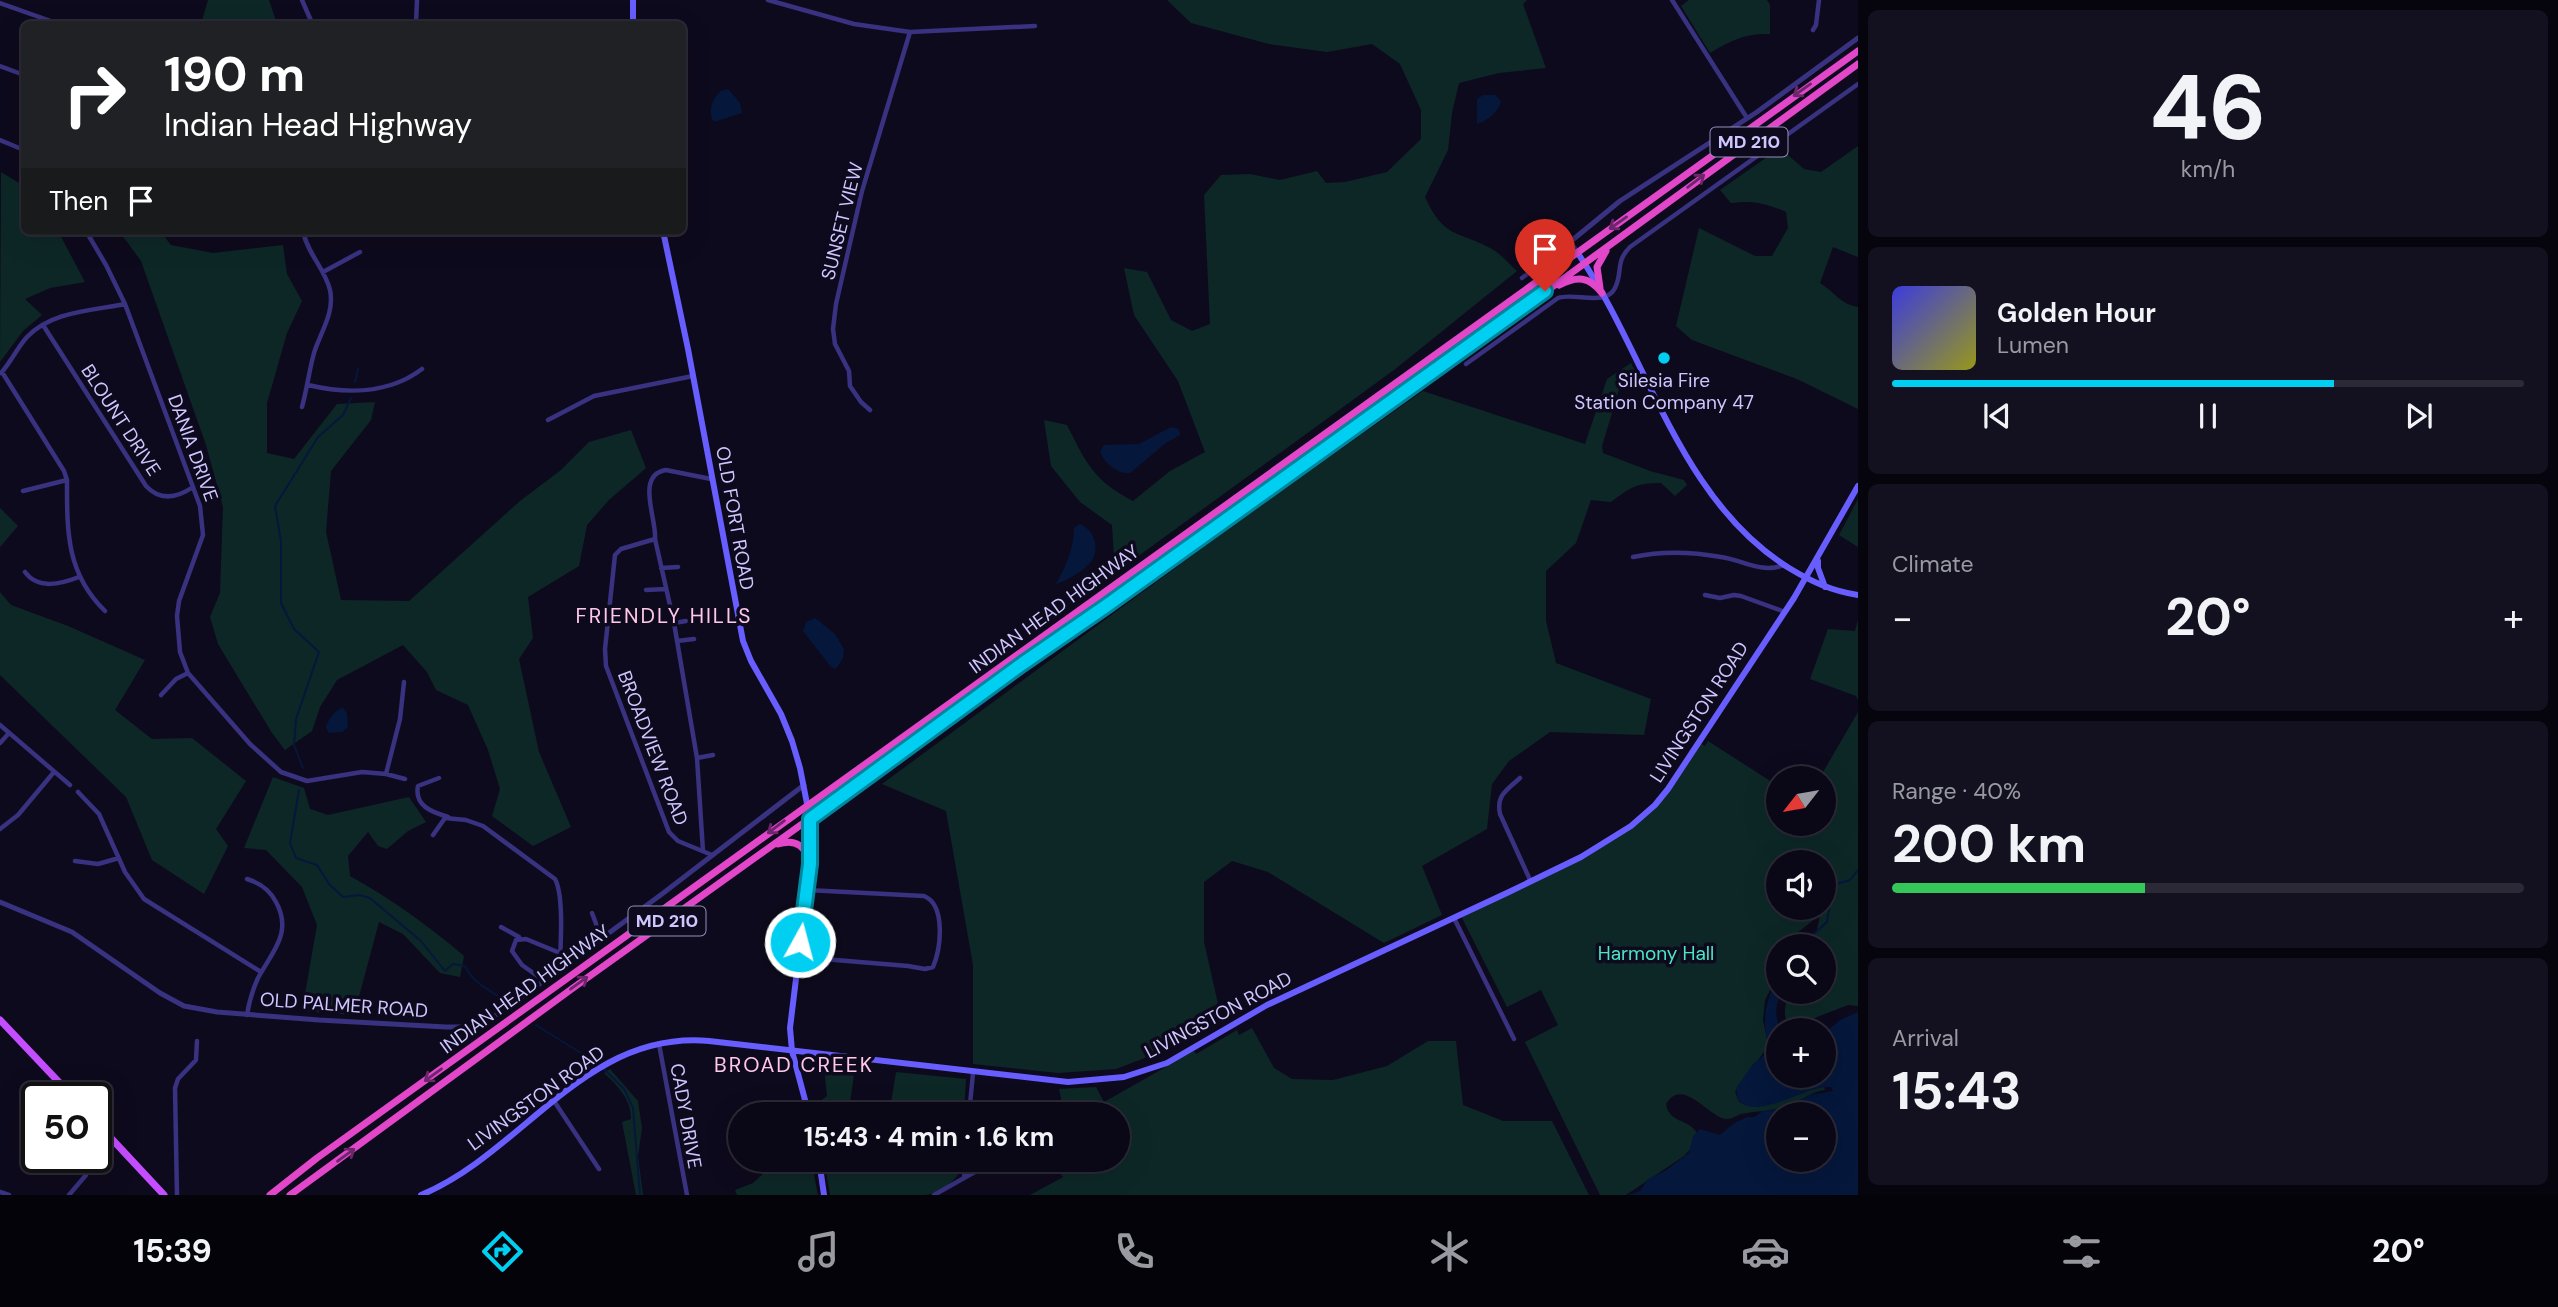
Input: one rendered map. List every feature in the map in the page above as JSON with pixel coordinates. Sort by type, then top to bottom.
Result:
[{"type":"highway","name":"INDIAN HEAD HIGHWAY","points":[[270,1195],[317,1158],[1858,51]]},
{"type":"highway","name":"INDIAN HEAD HIGHWAY","points":[[290,1195],[1022,664],[1858,64]]},
{"type":"highway","points":[[1602,293],[1596,273],[1598,261],[1621,236]]},
{"type":"highway","points":[[1545,291],[1580,278],[1592,281],[1602,293]]},
{"type":"highway","points":[[759,855],[779,844],[791,842],[802,846],[810,864]]},
{"type":"main road","points":[[633,0],[634,21]]},
{"type":"main road","name":"OLD FORT ROAD","points":[[664,235],[743,641],[787,729],[808,805],[810,864],[791,1011],[792,1051],[806,1102]]},
{"type":"main road","points":[[1577,252],[1602,293],[1687,456],[1722,510],[1746,536],[1784,565],[1825,588],[1858,595]]},
{"type":"main road","name":"LIVINGSTON ROAD","points":[[421,1195],[455,1178],[597,1068],[630,1051],[659,1043],[694,1040],[1068,1082],[1109,1080],[1147,1071],[1188,1052],[1267,1005],[1531,882],[1615,837],[1638,821],[1655,805],[1785,612],[1858,486]]},
{"type":"main road","points":[[1818,559],[1818,568],[1825,588]]},
{"type":"main road","points":[[1,1022],[59,1082]]},
{"type":"main road","points":[[112,1139],[164,1195]]},
{"type":"main road","points":[[821,1172],[824,1195]]},
{"type":"street","points":[[302,0],[311,21]]},
{"type":"street","points":[[416,21],[417,0]]},
{"type":"street","points":[[768,0],[854,24],[909,32],[1035,26]]},
{"type":"street","points":[[1672,0],[1747,118]]},
{"type":"street","points":[[1813,30],[1819,0]]},
{"type":"street","points":[[0,3],[51,21]]},
{"type":"street","name":"SUNSET VIEW","points":[[870,410],[850,386],[849,371],[835,344],[833,325],[862,191],[909,32]]},
{"type":"street","points":[[1522,278],[1620,201],[1747,118],[1858,38]]},
{"type":"street","points":[[0,66],[21,74]]},
{"type":"street","points":[[1466,364],[1558,298],[1571,295],[1585,298],[1615,289],[1621,257],[1630,247],[1858,84]]},
{"type":"street","points":[[0,140],[21,149]]},
{"type":"street","name":"DANIA DRIVE","points":[[88,235],[125,304],[203,519],[203,535],[178,601],[180,652],[188,673],[250,744],[281,772],[307,781],[362,772],[405,779]]},
{"type":"street","points":[[302,407],[315,350],[331,305],[331,292],[304,235]]},
{"type":"street","points":[[1570,242],[1577,252]]},
{"type":"street","points":[[323,272],[360,251]]},
{"type":"street","points":[[105,611],[79,577],[72,559],[67,480],[54,453],[1,373],[25,340],[43,325],[61,316],[125,304]]},
{"type":"street","name":"BLOUNT DRIVE","points":[[43,325],[146,486],[157,495],[170,497],[185,493],[193,487]]},
{"type":"street","points":[[308,385],[339,390],[370,390],[396,383],[422,369]]},
{"type":"street","points":[[548,420],[594,396],[693,376]]},
{"type":"street","name":"BROADVIEW ROAD","points":[[703,852],[697,758],[674,623],[655,539],[650,484],[655,474],[666,470],[711,479]]},
{"type":"street","points":[[23,491],[67,480]]},
{"type":"street","name":"BROADVIEW ROAD","points":[[655,539],[621,549],[615,555],[605,649],[606,666],[669,832],[678,841],[712,855]]},
{"type":"street","points":[[1633,557],[1651,553],[1721,556],[1767,569],[1784,565]]},
{"type":"street","points":[[661,568],[678,567]]},
{"type":"street","points":[[25,572],[32,579],[44,584],[66,582],[79,577]]},
{"type":"street","points":[[646,590],[666,589]]},
{"type":"street","points":[[1705,595],[1720,598],[1741,596],[1785,612]]},
{"type":"street","points":[[674,623],[686,621]]},
{"type":"street","points":[[677,641],[694,639]]},
{"type":"street","points":[[161,695],[176,679],[188,673]]},
{"type":"street","points":[[386,774],[400,719],[404,682]]},
{"type":"street","points":[[0,725],[69,785]]},
{"type":"street","points":[[0,743],[9,733]]},
{"type":"street","points":[[697,758],[713,755]]},
{"type":"street","points":[[0,830],[18,815],[54,772]]},
{"type":"street","points":[[439,778],[418,786],[417,794],[422,805],[448,817],[483,826],[555,879],[559,892],[559,968]]},
{"type":"street","points":[[1520,778],[1501,795],[1499,805],[1500,814],[1531,882]]},
{"type":"street","name":"OLD PALMER ROAD","points":[[0,902],[72,932],[174,1002],[198,1009],[247,1015],[464,1028],[480,1025],[492,1018],[663,894],[804,785]]},
{"type":"street","points":[[78,792],[99,814],[132,885],[149,903],[261,972]]},
{"type":"street","points":[[433,835],[443,819],[448,817]]},
{"type":"street","points":[[75,861],[92,864],[119,858]]},
{"type":"street","points":[[247,879],[263,886],[269,892],[282,917],[280,942],[261,972],[247,1015]]},
{"type":"street","points":[[798,957],[908,965],[925,969],[933,967],[936,957],[939,919],[931,899],[924,896],[807,890]]},
{"type":"street","points":[[592,913],[601,937]]},
{"type":"street","points":[[1454,918],[1514,1039]]},
{"type":"street","points":[[501,927],[560,954]]},
{"type":"street","points":[[520,938],[514,943],[513,955],[543,981]]},
{"type":"street","points":[[177,1195],[175,1088],[178,1079],[196,1060],[197,1041]]},
{"type":"street","name":"CADY DRIVE","points":[[659,1043],[687,1195]]},
{"type":"street","points":[[970,1102],[973,1073]]},
{"type":"street","points":[[554,1101],[599,1169]]},
{"type":"street","points":[[964,1178],[965,1172]]},
{"type":"street","points":[[934,1195],[975,1172]]},
{"type":"street","points":[[69,1195],[86,1173]]},
{"type":"street","points":[[0,1193],[9,1195]]},
{"type":"green space","points":[[208,0],[269,0],[276,21],[202,21]]},
{"type":"green space","points":[[1167,0],[1527,0],[1523,4],[1546,68],[1499,73],[1459,83],[1448,150],[1425,197],[1445,227],[1492,249],[1517,271],[1394,370],[1115,573],[1112,525],[1080,502],[1051,466],[1044,420],[1067,425],[1092,470],[1109,486],[1133,501],[1170,471],[1205,452],[1178,381],[1134,315],[1124,268],[1147,272],[1171,320],[1192,331],[1210,324],[1204,195],[1221,175],[1250,174],[1280,180],[1317,171],[1326,183],[1345,182],[1387,172],[1421,139],[1421,110],[1400,64],[1372,44],[1327,52],[1269,44],[1191,23]]},
{"type":"green space","points":[[1689,0],[1767,0],[1770,5],[1770,34],[1739,38],[1710,53],[1681,6]]},
{"type":"green space","points":[[1858,146],[1858,257],[1833,247],[1820,283],[1842,301],[1858,307],[1858,409],[1797,379],[1692,340],[1676,326],[1699,228],[1755,256],[1772,256],[1788,228],[1786,212],[1759,203],[1731,203],[1720,190],[1780,148],[1804,169],[1821,172]]},
{"type":"green space","points":[[1,172],[21,184],[21,235],[60,235],[85,282],[50,288],[25,299],[42,315],[23,331],[0,362]]},
{"type":"green space","points":[[122,235],[163,235],[171,245],[213,253],[283,245],[287,274],[302,301],[287,333],[267,403],[267,453],[294,459],[337,404],[375,402],[371,420],[331,471],[326,532],[341,600],[409,601],[520,501],[561,470],[589,442],[631,430],[646,468],[609,500],[587,525],[579,566],[528,597],[533,638],[519,659],[539,752],[571,827],[533,846],[492,816],[500,789],[488,750],[468,705],[436,690],[427,672],[403,645],[337,680],[320,707],[312,731],[285,750],[272,733],[218,644],[210,617],[220,593],[223,507],[206,445],[141,261]]},
{"type":"green space","points":[[1631,363],[1636,373],[1621,383],[1602,446],[1603,453],[1650,471],[1684,480],[1687,485],[1675,496],[1661,483],[1652,483],[1634,487],[1611,502],[1591,500],[1576,543],[1546,571],[1546,621],[1556,663],[1651,699],[1644,735],[1550,732],[1509,761],[1492,784],[1487,829],[1422,866],[1442,915],[1384,943],[1268,872],[1232,861],[1204,882],[1204,942],[1221,1017],[1163,1051],[1116,1069],[1058,1073],[973,1064],[973,965],[946,811],[882,784],[1246,516],[1423,391],[1585,444],[1607,379]]},
{"type":"green space","points":[[1858,499],[1858,547],[1839,535]]},
{"type":"green space","points":[[0,508],[18,526],[0,547]]},
{"type":"green space","points":[[0,592],[11,605],[68,626],[145,660],[115,710],[152,739],[192,738],[246,781],[216,829],[228,846],[204,894],[152,860],[126,797],[0,675]]},
{"type":"green space","points":[[1858,620],[1858,700],[1856,696],[1810,679],[1828,629],[1855,631]]},
{"type":"green space","name":"Harmony Hall","points":[[1858,712],[1858,1006],[1848,1005],[1815,1018],[1786,1018],[1786,1004],[1836,1004],[1836,934],[1814,934],[1819,920],[1836,920],[1836,850],[1766,850],[1766,920],[1814,920],[1796,934],[1766,934],[1766,998],[1763,1020],[1766,1049],[1735,1092],[1739,1102],[1748,1106],[1812,1088],[1825,1090],[1795,1102],[1766,1102],[1766,1110],[1726,1119],[1688,1096],[1680,1094],[1673,1097],[1666,1104],[1668,1110],[1698,1135],[1695,1144],[1684,1156],[1626,1195],[1600,1195],[1525,1042],[1558,1025],[1541,990],[1507,1007],[1461,916],[1537,880],[1638,822],[1700,743],[1705,746],[1708,741],[1766,778],[1766,836],[1836,836],[1836,766],[1827,766]]},
{"type":"green space","points":[[273,777],[304,788],[310,809],[328,815],[409,797],[426,822],[408,831],[387,849],[378,846],[368,832],[348,856],[350,876],[409,913],[464,956],[460,977],[440,973],[403,934],[379,922],[354,1015],[302,1011],[317,925],[302,887],[266,850],[244,848]]},
{"type":"green space","points":[[1252,1028],[1274,1068],[1292,1079],[1333,1080],[1387,1066],[1428,1041],[1456,1041],[1463,1105],[1503,1121],[1552,1121],[1589,1195],[1030,1195],[1063,1177],[1059,1172],[1130,1172],[1130,1102],[1104,1102],[1194,1051],[1196,1054],[1237,1030],[1239,1035]]},
{"type":"green space","points":[[823,1057],[856,1061],[850,1102],[819,1102],[827,1096]]},
{"type":"green space","points":[[610,1069],[638,1101],[642,1128],[638,1156],[643,1195],[636,1195],[622,1122],[631,1119],[629,1105],[619,1088],[604,1073]]},
{"type":"green space","points":[[896,1072],[966,1079],[965,1102],[891,1102]]},
{"type":"green space","points":[[1096,1087],[1104,1102],[1062,1102],[1059,1089]]},
{"type":"green space","points":[[765,1172],[813,1172],[818,1195],[737,1195],[735,1190],[753,1183]]},
{"type":"green space","points":[[826,1172],[960,1172],[950,1184],[931,1194],[830,1195]]},
{"type":"water","points":[[728,89],[740,103],[742,113],[714,122],[711,114],[713,102],[721,91]]},
{"type":"water","points":[[1483,95],[1495,95],[1501,101],[1498,109],[1477,124],[1477,99]]},
{"type":"water","points":[[1171,427],[1179,429],[1180,435],[1166,443],[1130,473],[1112,467],[1100,452],[1104,445],[1139,444]]},
{"type":"water","points":[[1080,524],[1089,531],[1095,541],[1093,558],[1079,573],[1056,584],[1069,557],[1074,528]]},
{"type":"water","points":[[815,618],[835,634],[844,649],[843,658],[836,669],[831,667],[803,631],[806,622]]},
{"type":"water","points":[[343,708],[347,713],[348,727],[342,732],[329,733],[326,728],[328,722]]},
{"type":"water","points":[[1768,1004],[1778,1004],[1777,1018],[1766,1018],[1766,1032],[1765,1021]]},
{"type":"water","points":[[1858,1012],[1858,1195],[1628,1195],[1640,1191],[1648,1179],[1665,1171],[1689,1153],[1693,1136],[1700,1129],[1720,1135],[1734,1123],[1766,1111],[1766,1172],[1836,1172],[1836,1102],[1797,1102],[1809,1095],[1833,1091],[1832,1088],[1836,1088],[1836,1024]]},
{"type":"water","points":[[1766,1054],[1766,1088],[1820,1088],[1778,1102],[1766,1102],[1766,1106],[1747,1106],[1738,1100],[1736,1088],[1754,1063]]},
{"type":"waterway","points":[[355,382],[358,369]]},
{"type":"waterway","points":[[303,768],[294,745],[296,719],[319,652],[294,629],[281,603],[281,541],[275,506],[318,437],[343,415],[351,398]]},
{"type":"waterway","points":[[299,790],[290,843],[296,858],[317,865],[329,884],[343,897],[359,895],[370,898],[421,941],[445,971],[453,964],[465,966],[478,983],[507,1002]]},
{"type":"waterway","points":[[1814,934],[1827,922],[1833,885],[1850,880],[1858,870]]},
{"type":"waterway","points":[[536,1025],[600,1065]]},
{"type":"waterway","points":[[604,1069],[624,1089],[633,1108],[640,1195]]},
{"type":"place","name":"Silesia Fire Station Company 47","points":[[1664,358]]},
{"type":"district","name":"FRIENDLY HILLS","points":[[664,616]]},
{"type":"district","name":"BROAD CREEK","points":[[794,1065]]},
{"type":"route","points":[[800,942],[810,864],[810,819],[1022,664],[1545,291]]}]
